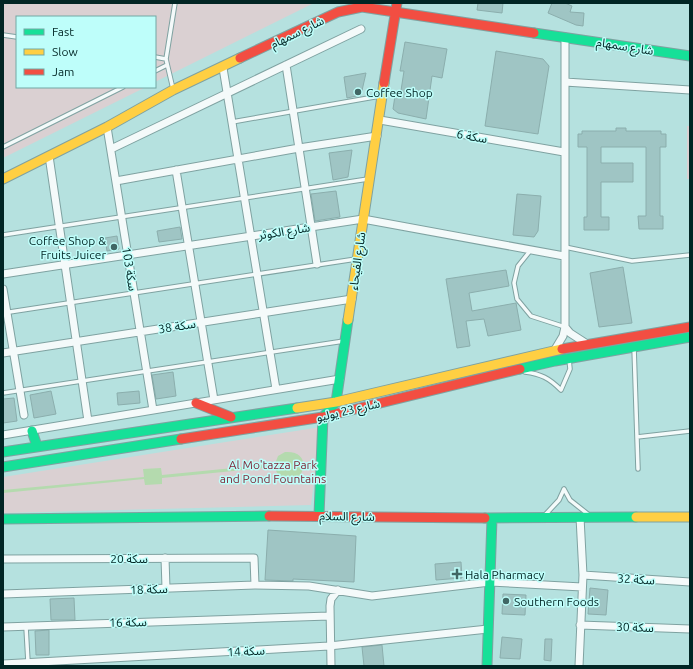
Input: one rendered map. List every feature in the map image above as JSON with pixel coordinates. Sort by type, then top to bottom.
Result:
[{"type":"street","name":"شارع سمهام","points":[[3,179],[107,127],[173,90],[223,68],[338,12],[362,7],[397,8],[565,37],[690,56]]},
{"type":"street","name":"شارع الفيحاء","points":[[336,402],[369,179],[380,120],[397,8]]},
{"type":"street","points":[[111,149],[361,29]]},
{"type":"street","points":[[554,351],[563,336],[565,327],[565,37]]},
{"type":"street","points":[[286,65],[317,264]]},
{"type":"street","points":[[223,68],[276,388]]},
{"type":"street","points":[[565,82],[690,90]]},
{"type":"street","name":"سكة 6","points":[[380,120],[564,152]]},
{"type":"street","name":"سكة 103","points":[[107,127],[153,410]]},
{"type":"street","points":[[116,181],[299,148],[377,136]]},
{"type":"street","points":[[49,156],[88,421]]},
{"type":"street","points":[[176,170],[214,400]]},
{"type":"street","name":"شارع الكوثر","points":[[3,274],[363,219],[564,256]]},
{"type":"street","points":[[3,288],[5,313],[14,352],[24,415]]},
{"type":"street","name":"سكة 38","points":[[3,353],[352,299]]},
{"type":"street","name":"شارع 23 يوليو","points":[[3,452],[336,402],[473,372],[554,351],[690,326]]},
{"type":"street","points":[[565,327],[570,333],[587,344]]},
{"type":"street","name":"شارع 23 يوليو","points":[[3,467],[323,417],[568,358],[690,337]]},
{"type":"street","points":[[3,435],[214,400],[276,388],[340,379]]},
{"type":"street","points":[[319,515],[323,417],[336,402]]},
{"type":"street","points":[[196,403],[231,417]]},
{"type":"street","points":[[32,430],[37,446]]},
{"type":"street","name":"شارع السلام","points":[[3,519],[319,515],[492,518],[690,516]]},
{"type":"street","points":[[579,666],[582,586],[580,517]]},
{"type":"street","points":[[487,666],[492,518]]},
{"type":"street","points":[[165,558],[166,588]]},
{"type":"street","name":"سكة 20","points":[[3,559],[254,558],[255,585]]},
{"type":"street","name":"سكة 32","points":[[582,576],[690,582]]},
{"type":"street","points":[[331,666],[329,616],[331,599],[338,590],[372,596],[490,582],[582,586]]},
{"type":"street","name":"سكة 18","points":[[3,594],[255,585],[295,586],[338,590]]},
{"type":"street","name":"سكة 16","points":[[3,627],[329,616]]},
{"type":"street","name":"سكة 30","points":[[580,624],[690,629]]},
{"type":"street","name":"سكة 14","points":[[3,664],[28,664],[329,646],[488,630]]},
{"type":"lane","points":[[173,90],[166,59],[175,3]]},
{"type":"lane","points":[[3,35],[16,37]]},
{"type":"lane","points":[[156,58],[166,59]]},
{"type":"lane","points":[[156,70],[167,65]]},
{"type":"lane","points":[[3,147],[121,88]]},
{"type":"lane","points":[[232,122],[383,96]]},
{"type":"lane","points":[[3,235],[369,179]]},
{"type":"lane","points":[[564,247],[632,262],[690,255]]},
{"type":"lane","points":[[531,250],[518,266],[514,283],[517,298],[531,316],[565,327]]},
{"type":"lane","points":[[5,313],[134,294],[317,264],[358,259]]},
{"type":"lane","points":[[3,393],[346,341]]},
{"type":"lane","points":[[634,346],[638,469]]},
{"type":"lane","points":[[514,371],[539,374],[550,379],[561,390],[570,369],[568,358]]},
{"type":"lane","points":[[637,437],[690,431]]},
{"type":"lane","points":[[543,517],[559,500],[564,489],[570,500],[582,511],[592,517]]},
{"type":"lane","points":[[26,626],[28,664]]},
{"type":"green space","points":[[3,3],[314,3],[156,82],[156,16],[16,16],[16,88],[144,88],[3,158]]},
{"type":"green space","points":[[687,126],[690,126],[690,179],[687,179]]},
{"type":"green space","name":"Al Mo'tazza Park and Pond Fountains","points":[[321,427],[311,505],[3,513],[3,477]]},
{"type":"shaded area","points":[[285,452],[294,453],[300,456],[303,462],[301,473],[297,478],[291,480],[281,477],[275,467],[162,478],[162,484],[145,485],[144,479],[3,493],[3,490],[144,477],[143,469],[161,468],[162,475],[275,464],[278,456]]},
{"type":"building","points":[[478,3],[503,3],[502,13],[477,10]]},
{"type":"building","points":[[552,3],[565,3],[572,6],[570,12],[584,13],[583,26],[576,25],[548,13]]},
{"type":"building","points":[[405,42],[447,49],[442,78],[432,76],[426,119],[398,113],[393,109],[395,96],[400,97],[404,71],[400,71]]},
{"type":"building","points":[[496,51],[543,59],[549,66],[538,134],[485,126]]},
{"type":"building","points":[[366,73],[361,95],[347,98],[344,77]]},
{"type":"building","points":[[616,128],[626,128],[626,131],[661,131],[661,134],[666,134],[666,147],[660,147],[660,216],[663,216],[663,229],[639,229],[638,216],[646,216],[646,147],[601,147],[601,163],[633,163],[633,182],[601,182],[601,217],[609,217],[609,230],[584,230],[584,217],[587,217],[587,147],[578,147],[578,134],[582,134],[582,131],[616,131]]},
{"type":"building","points":[[352,150],[348,177],[333,180],[329,153]]},
{"type":"building","points":[[336,191],[340,217],[315,221],[311,194]]},
{"type":"building","points":[[517,194],[541,196],[538,231],[534,237],[513,235]]},
{"type":"building","points":[[180,227],[182,239],[159,242],[157,231]]},
{"type":"building","points":[[117,236],[119,249],[107,251],[105,238]]},
{"type":"building","points":[[623,267],[632,323],[599,327],[590,273]]},
{"type":"building","points":[[506,270],[509,286],[469,293],[472,311],[516,303],[521,330],[488,336],[484,319],[466,321],[470,346],[457,348],[446,279]]},
{"type":"building","points":[[173,372],[176,396],[156,399],[152,375]]},
{"type":"building","points":[[51,391],[56,414],[34,418],[30,395]]},
{"type":"building","points":[[139,391],[140,403],[118,405],[117,393]]},
{"type":"building","points":[[14,398],[17,421],[3,423],[3,399]]},
{"type":"building","points":[[268,530],[356,536],[354,582],[293,579],[293,581],[265,580]]},
{"type":"building","points":[[461,562],[462,578],[436,580],[435,564]]},
{"type":"building","points":[[590,588],[608,590],[606,615],[588,614]]},
{"type":"building","points":[[503,594],[526,595],[525,615],[502,614]]},
{"type":"building","points":[[74,598],[75,620],[51,620],[50,599]]},
{"type":"building","points":[[49,630],[49,655],[36,655],[35,631]]},
{"type":"building","points":[[502,637],[522,639],[520,659],[500,658]]},
{"type":"building","points":[[545,639],[552,639],[551,661],[544,660]]},
{"type":"building","points":[[382,645],[384,666],[364,666],[362,647]]},
{"type":"traffic: fast","points":[[534,33],[690,56]]},
{"type":"traffic: fast","points":[[319,515],[323,417],[336,402],[348,320]]},
{"type":"traffic: fast","points":[[520,369],[555,361],[690,337]]},
{"type":"traffic: fast","points":[[3,452],[297,408]]},
{"type":"traffic: fast","points":[[32,431],[37,446]]},
{"type":"traffic: fast","points":[[3,467],[181,439]]},
{"type":"traffic: fast","points":[[3,519],[269,516]]},
{"type":"traffic: fast","points":[[485,518],[636,517]]},
{"type":"traffic: fast","points":[[487,666],[492,518]]},
{"type":"traffic: slow","points":[[3,179],[107,127],[173,90],[240,58]]},
{"type":"traffic: slow","points":[[348,320],[384,83]]},
{"type":"traffic: slow","points":[[297,408],[336,402],[562,349]]},
{"type":"traffic: slow","points":[[636,517],[690,517]]},
{"type":"traffic: jam","points":[[384,83],[397,3]]},
{"type":"traffic: jam","points":[[240,58],[338,12],[362,7],[534,33]]},
{"type":"traffic: jam","points":[[562,349],[690,327]]},
{"type":"traffic: jam","points":[[181,439],[323,417],[520,369]]},
{"type":"traffic: jam","points":[[196,403],[231,417]]},
{"type":"traffic: jam","points":[[269,516],[485,518]]},
{"type":"place","name":"Coffee Shop","points":[[358,92]]},
{"type":"place","name":"Coffee Shop & Fruits Juicer","points":[[114,247]]},
{"type":"place","name":"Hala Pharmacy","points":[[457,574]]},
{"type":"place","name":"Southern Foods","points":[[506,601]]}]
